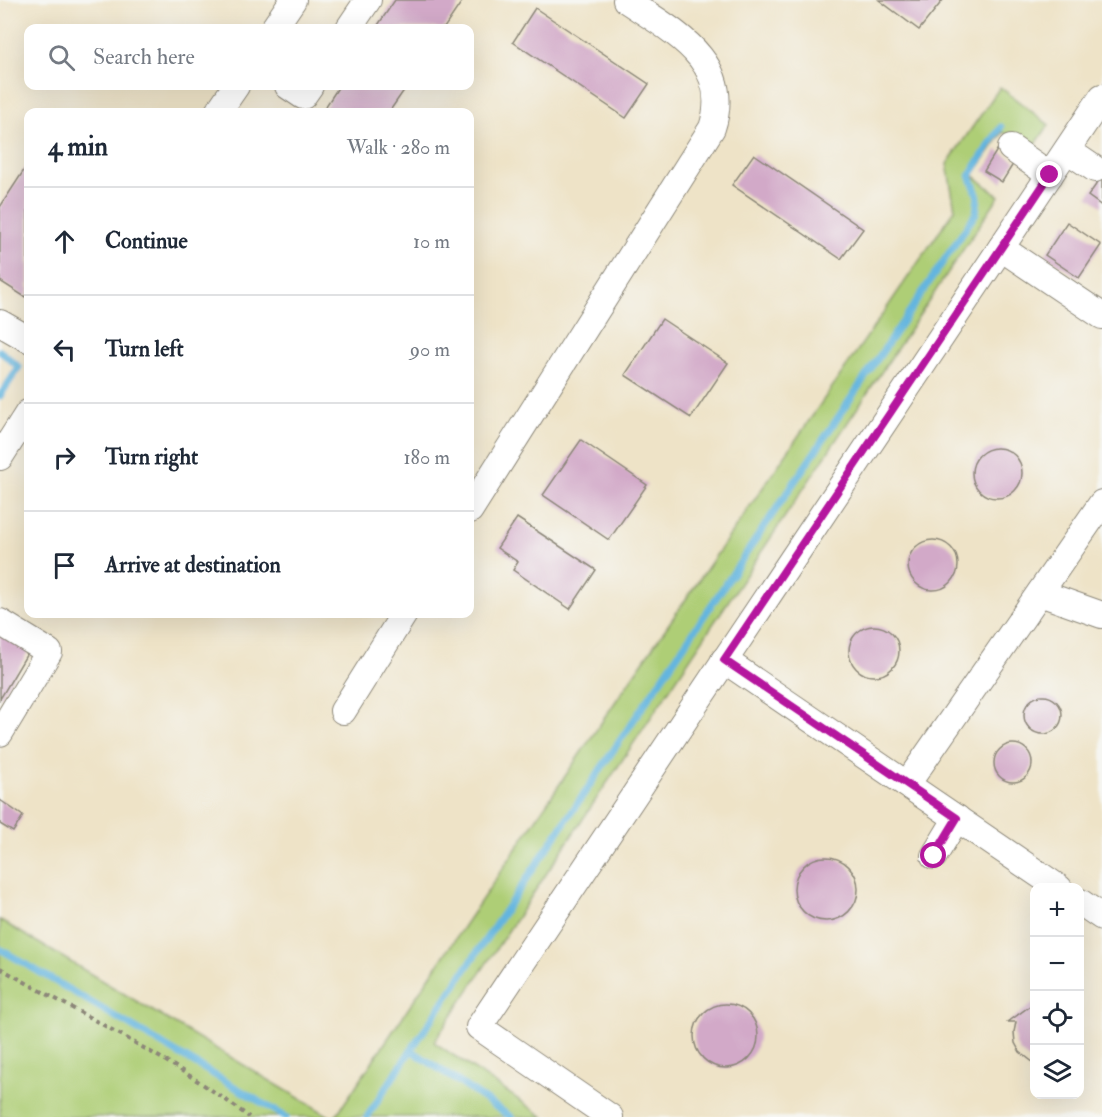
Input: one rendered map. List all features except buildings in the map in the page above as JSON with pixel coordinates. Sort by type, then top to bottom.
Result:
[{"type":"street","points":[[277,24],[293,0]]},
{"type":"street","points":[[352,24],[368,0]]},
{"type":"street","points":[[474,504],[712,128],[717,112],[717,92],[712,76],[692,46],[626,0]]},
{"type":"street","points":[[221,108],[233,90]]},
{"type":"street","points":[[294,90],[303,96],[307,90]]},
{"type":"street","points":[[610,1117],[479,1027],[1102,97]]},
{"type":"street","points":[[1011,148],[1050,175]]},
{"type":"street","points":[[1066,150],[1095,169]]},
{"type":"street","points":[[1001,248],[1102,316]]},
{"type":"street","points":[[0,323],[24,337]]},
{"type":"street","points":[[0,456],[24,419]]},
{"type":"street","points":[[907,784],[1102,503]]},
{"type":"street","points":[[1040,593],[1102,615]]},
{"type":"street","points":[[343,711],[401,618]]},
{"type":"street","points":[[0,622],[49,652],[0,733]]},
{"type":"street","points":[[724,660],[1052,883]]},
{"type":"street","points":[[934,856],[957,818]]},
{"type":"street","points":[[1084,905],[1102,917]]},
{"type":"path","points":[[0,968],[176,1067],[221,1095],[249,1117]]},
{"type":"green space","points":[[1000,87],[1049,125],[1031,151],[1003,132],[973,175],[999,196],[434,1042],[544,1117],[335,1117],[626,686],[955,209],[947,164]]},
{"type":"green space","points":[[0,920],[331,1117],[0,1117]]},
{"type":"waterway","points":[[411,1050],[976,213],[978,197],[970,175],[1001,127]]},
{"type":"waterway","points":[[0,351],[19,367],[0,396]]},
{"type":"waterway","points":[[0,949],[286,1117]]},
{"type":"waterway","points":[[367,1117],[411,1050],[511,1117]]},
{"type":"route","points":[[934,856],[957,818],[724,660],[1050,175]]}]
